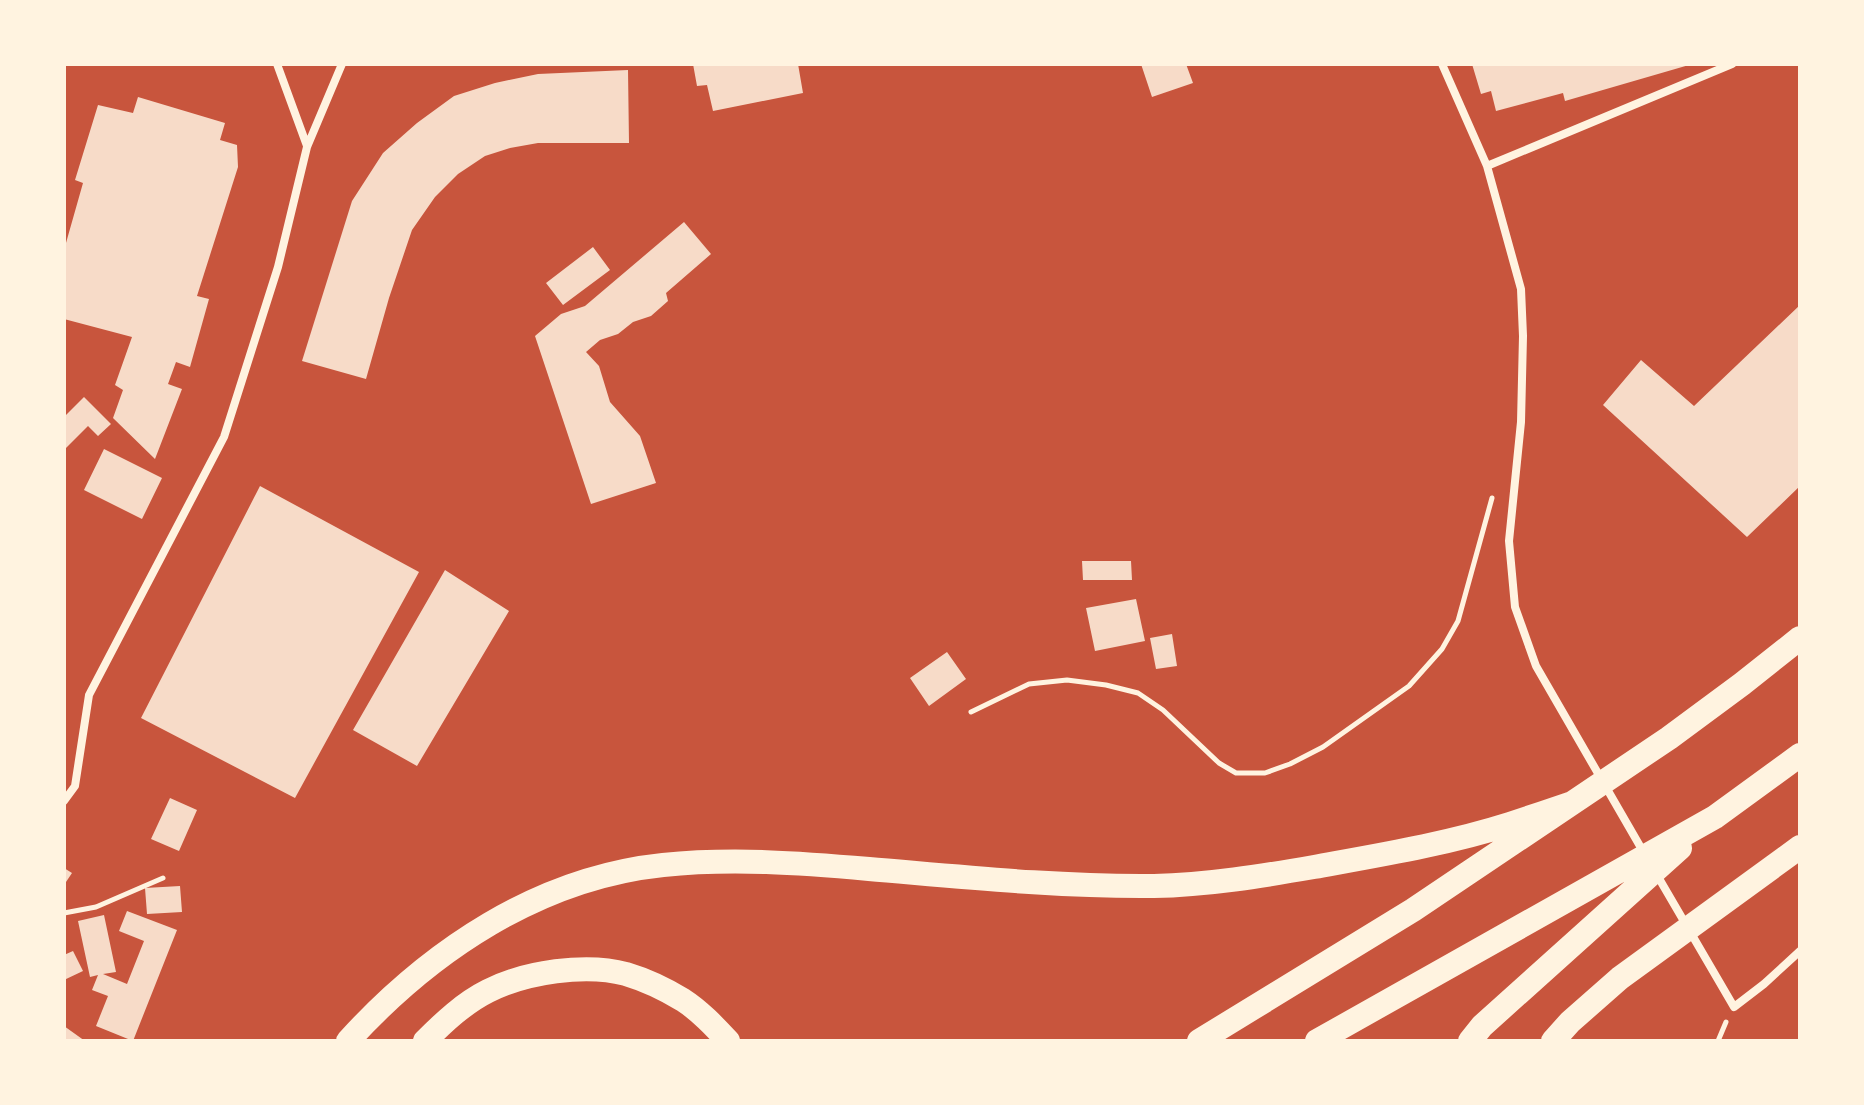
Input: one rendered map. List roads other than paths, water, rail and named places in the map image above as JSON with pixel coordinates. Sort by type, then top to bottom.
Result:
[{"type":"highway","points":[[1199,1041],[1413,910],[1669,738],[1800,638]]},
{"type":"highway","points":[[1470,1041],[1482,1026],[1715,817],[1800,755]]},
{"type":"highway","points":[[348,1041],[410,979],[453,946],[507,913],[551,893],[597,878],[644,868],[719,861],[783,862],[1029,882],[1159,886],[1280,873],[1369,856],[1508,825],[1572,803]]},
{"type":"highway","points":[[1317,1041],[1715,817]]},
{"type":"highway","points":[[1553,1041],[1620,978],[1800,847]]},
{"type":"highway","points":[[425,1041],[446,1021],[488,991],[521,978],[555,971],[590,970],[624,974],[651,983],[684,1000],[728,1041]]},
{"type":"street","points":[[277,64],[307,147]]},
{"type":"street","points":[[64,801],[75,786],[89,695],[224,437],[278,267],[307,147],[342,64]]},
{"type":"street","points":[[1442,64],[1487,166],[1521,289],[1521,422],[1509,541],[1515,607],[1536,666],[1734,1007],[1800,951]]},
{"type":"street","points":[[1487,166],[1732,64]]}]
